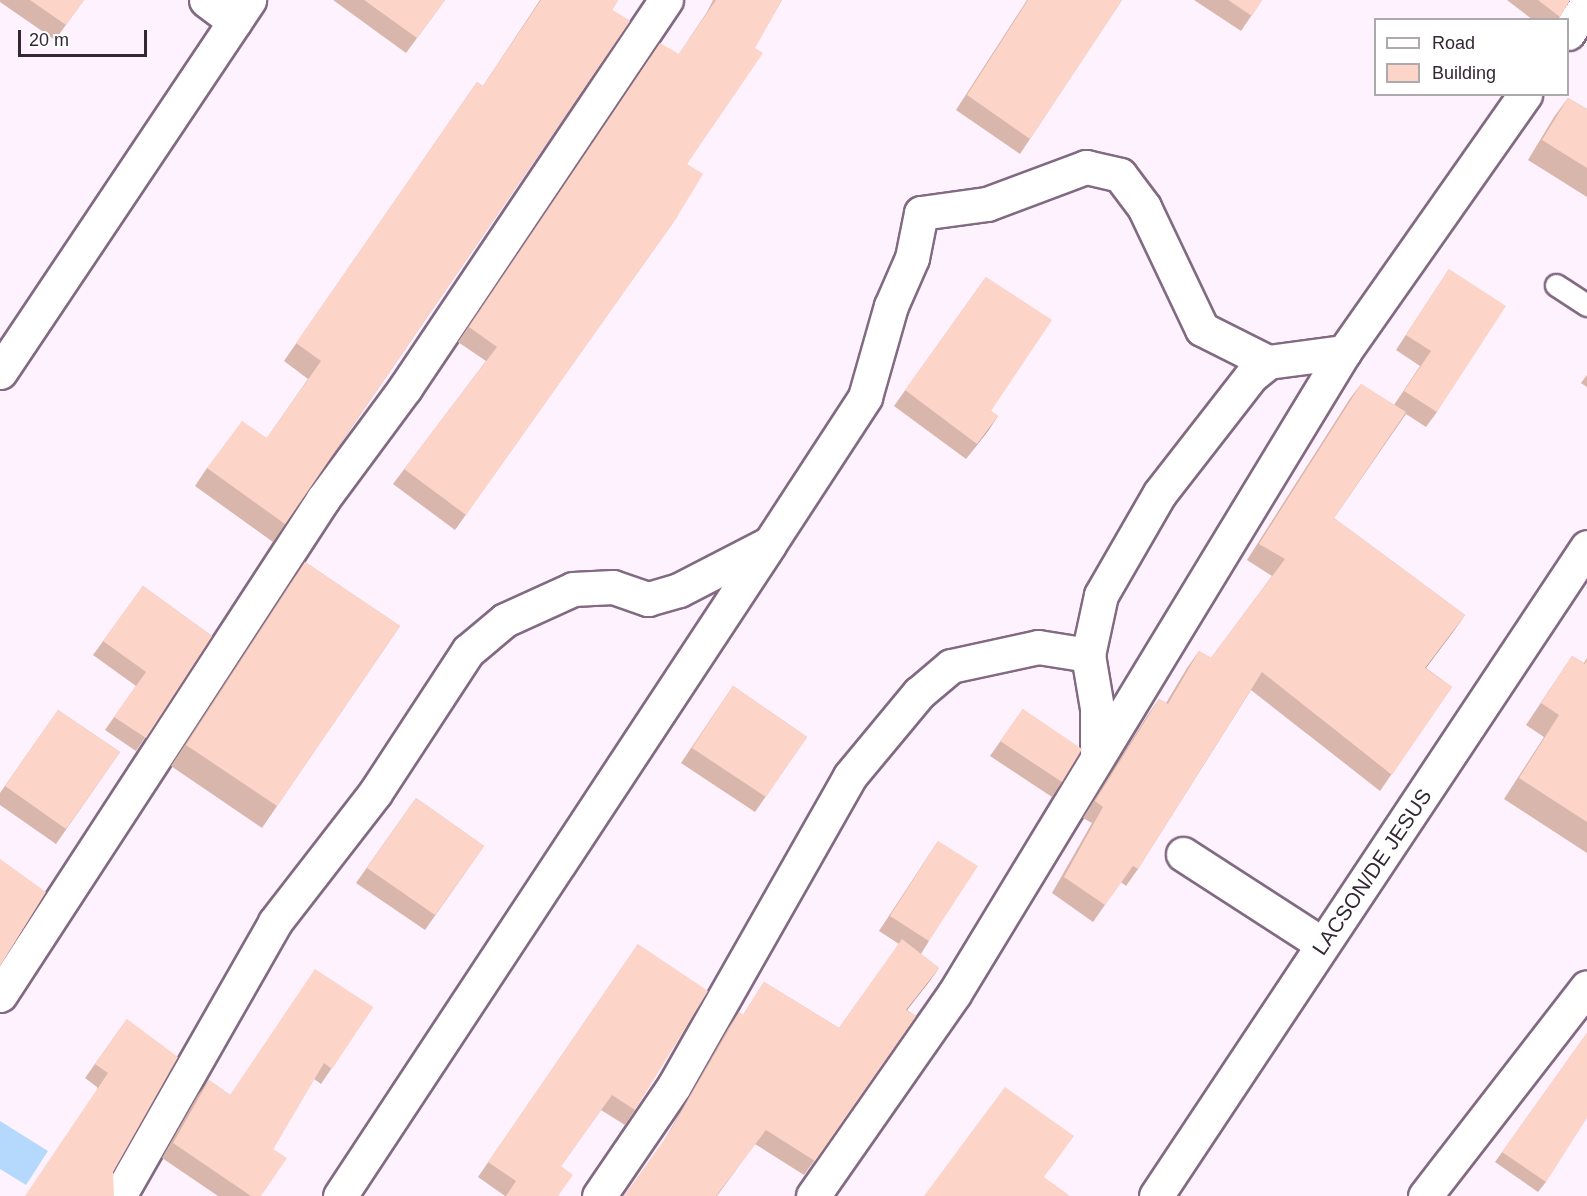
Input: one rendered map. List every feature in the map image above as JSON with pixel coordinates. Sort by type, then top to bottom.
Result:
[{"type":"street","points":[[0,372],[242,11],[206,0]]},
{"type":"street","points":[[0,995],[323,499],[405,388],[666,0]]},
{"type":"street","points":[[1569,31],[1587,4]]},
{"type":"street","points":[[813,1196],[954,994],[1344,352],[1524,96]]},
{"type":"street","points":[[340,1196],[865,398],[891,306],[912,258],[921,213],[987,204],[1086,167],[1120,175],[1143,207],[1202,328],[1268,362]]},
{"type":"street","points":[[1096,758],[1097,708],[1088,655],[1101,595],[1160,493],[1251,376],[1268,362],[1344,352]]},
{"type":"street","points":[[119,1196],[275,922],[375,793],[468,651],[506,620],[573,589],[613,587],[648,599],[679,590],[770,543]]},
{"type":"street","name":"LACSON/DE JESUS","points":[[1156,1196],[1587,547]]},
{"type":"street","points":[[599,1196],[674,1086],[850,776],[919,693],[951,666],[1038,647],[1088,655]]},
{"type":"street","points":[[1183,854],[1322,944]]},
{"type":"street","points":[[1425,1196],[1587,987]]},
{"type":"lane","points":[[1556,285],[1587,305]]},
{"type":"water","points":[[0,1121],[48,1151],[26,1185],[0,1169]]},
{"type":"building","points":[[30,0],[84,0],[66,25]]},
{"type":"building","points":[[364,0],[445,0],[417,38]]},
{"type":"building","points":[[541,0],[618,0],[612,10],[630,21],[285,524],[207,468],[242,421],[267,438],[321,361],[296,343],[477,82],[483,86]]},
{"type":"building","points":[[716,0],[782,0],[755,48],[763,53],[687,164],[703,174],[677,217],[466,515],[404,469],[497,347],[469,327],[660,43],[679,54]]},
{"type":"building","points":[[1028,0],[1122,0],[1030,139],[967,95]]},
{"type":"building","points":[[1228,0],[1262,0],[1252,16]]},
{"type":"building","points":[[1538,0],[1570,0],[1560,17]]},
{"type":"building","points":[[1568,98],[1587,109],[1587,168],[1542,140]]},
{"type":"building","points":[[1449,269],[1506,306],[1437,412],[1404,391],[1431,351],[1406,335]]},
{"type":"building","points":[[986,277],[1052,320],[991,411],[998,416],[977,444],[905,390]]},
{"type":"building","points":[[1361,384],[1406,412],[1334,518],[1465,615],[1425,668],[1452,687],[1392,775],[1262,672],[1138,869],[1133,866],[1105,905],[1064,877],[1103,807],[1095,801],[1159,699],[1168,704],[1199,651],[1211,658],[1285,559],[1259,544]]},
{"type":"building","points":[[305,562],[400,626],[277,806],[186,745]]},
{"type":"building","points":[[143,586],[212,636],[146,738],[114,717],[146,672],[103,641]]},
{"type":"building","points":[[1572,656],[1585,664],[1587,660],[1587,822],[1519,778],[1559,715],[1541,703]]},
{"type":"building","points":[[733,686],[807,737],[766,797],[692,748]]},
{"type":"building","points":[[1023,709],[1082,749],[1062,782],[1000,741]]},
{"type":"building","points":[[58,710],[120,752],[66,829],[5,786]]},
{"type":"building","points":[[416,798],[484,846],[435,915],[367,868]]},
{"type":"building","points":[[938,841],[978,866],[929,941],[890,916]]},
{"type":"building","points":[[0,859],[46,892],[0,966]]},
{"type":"building","points":[[902,939],[939,968],[906,1010],[916,1016],[815,1161],[766,1130],[716,1196],[624,1196],[669,1133],[739,1012],[743,1015],[764,982],[839,1028]]},
{"type":"building","points":[[638,944],[708,991],[635,1110],[612,1095],[561,1166],[573,1175],[558,1196],[506,1196],[516,1181],[488,1162]]},
{"type":"building","points":[[315,969],[373,1007],[332,1069],[324,1063],[273,1149],[287,1158],[261,1196],[251,1196],[173,1143],[209,1080],[230,1095]]},
{"type":"building","points":[[127,1019],[178,1057],[113,1172],[114,1196],[25,1196],[108,1073],[95,1064]]},
{"type":"building","points":[[1587,1033],[1587,1118],[1546,1182],[1502,1152]]},
{"type":"building","points":[[1005,1087],[1074,1136],[1044,1177],[1070,1196],[924,1196]]}]
